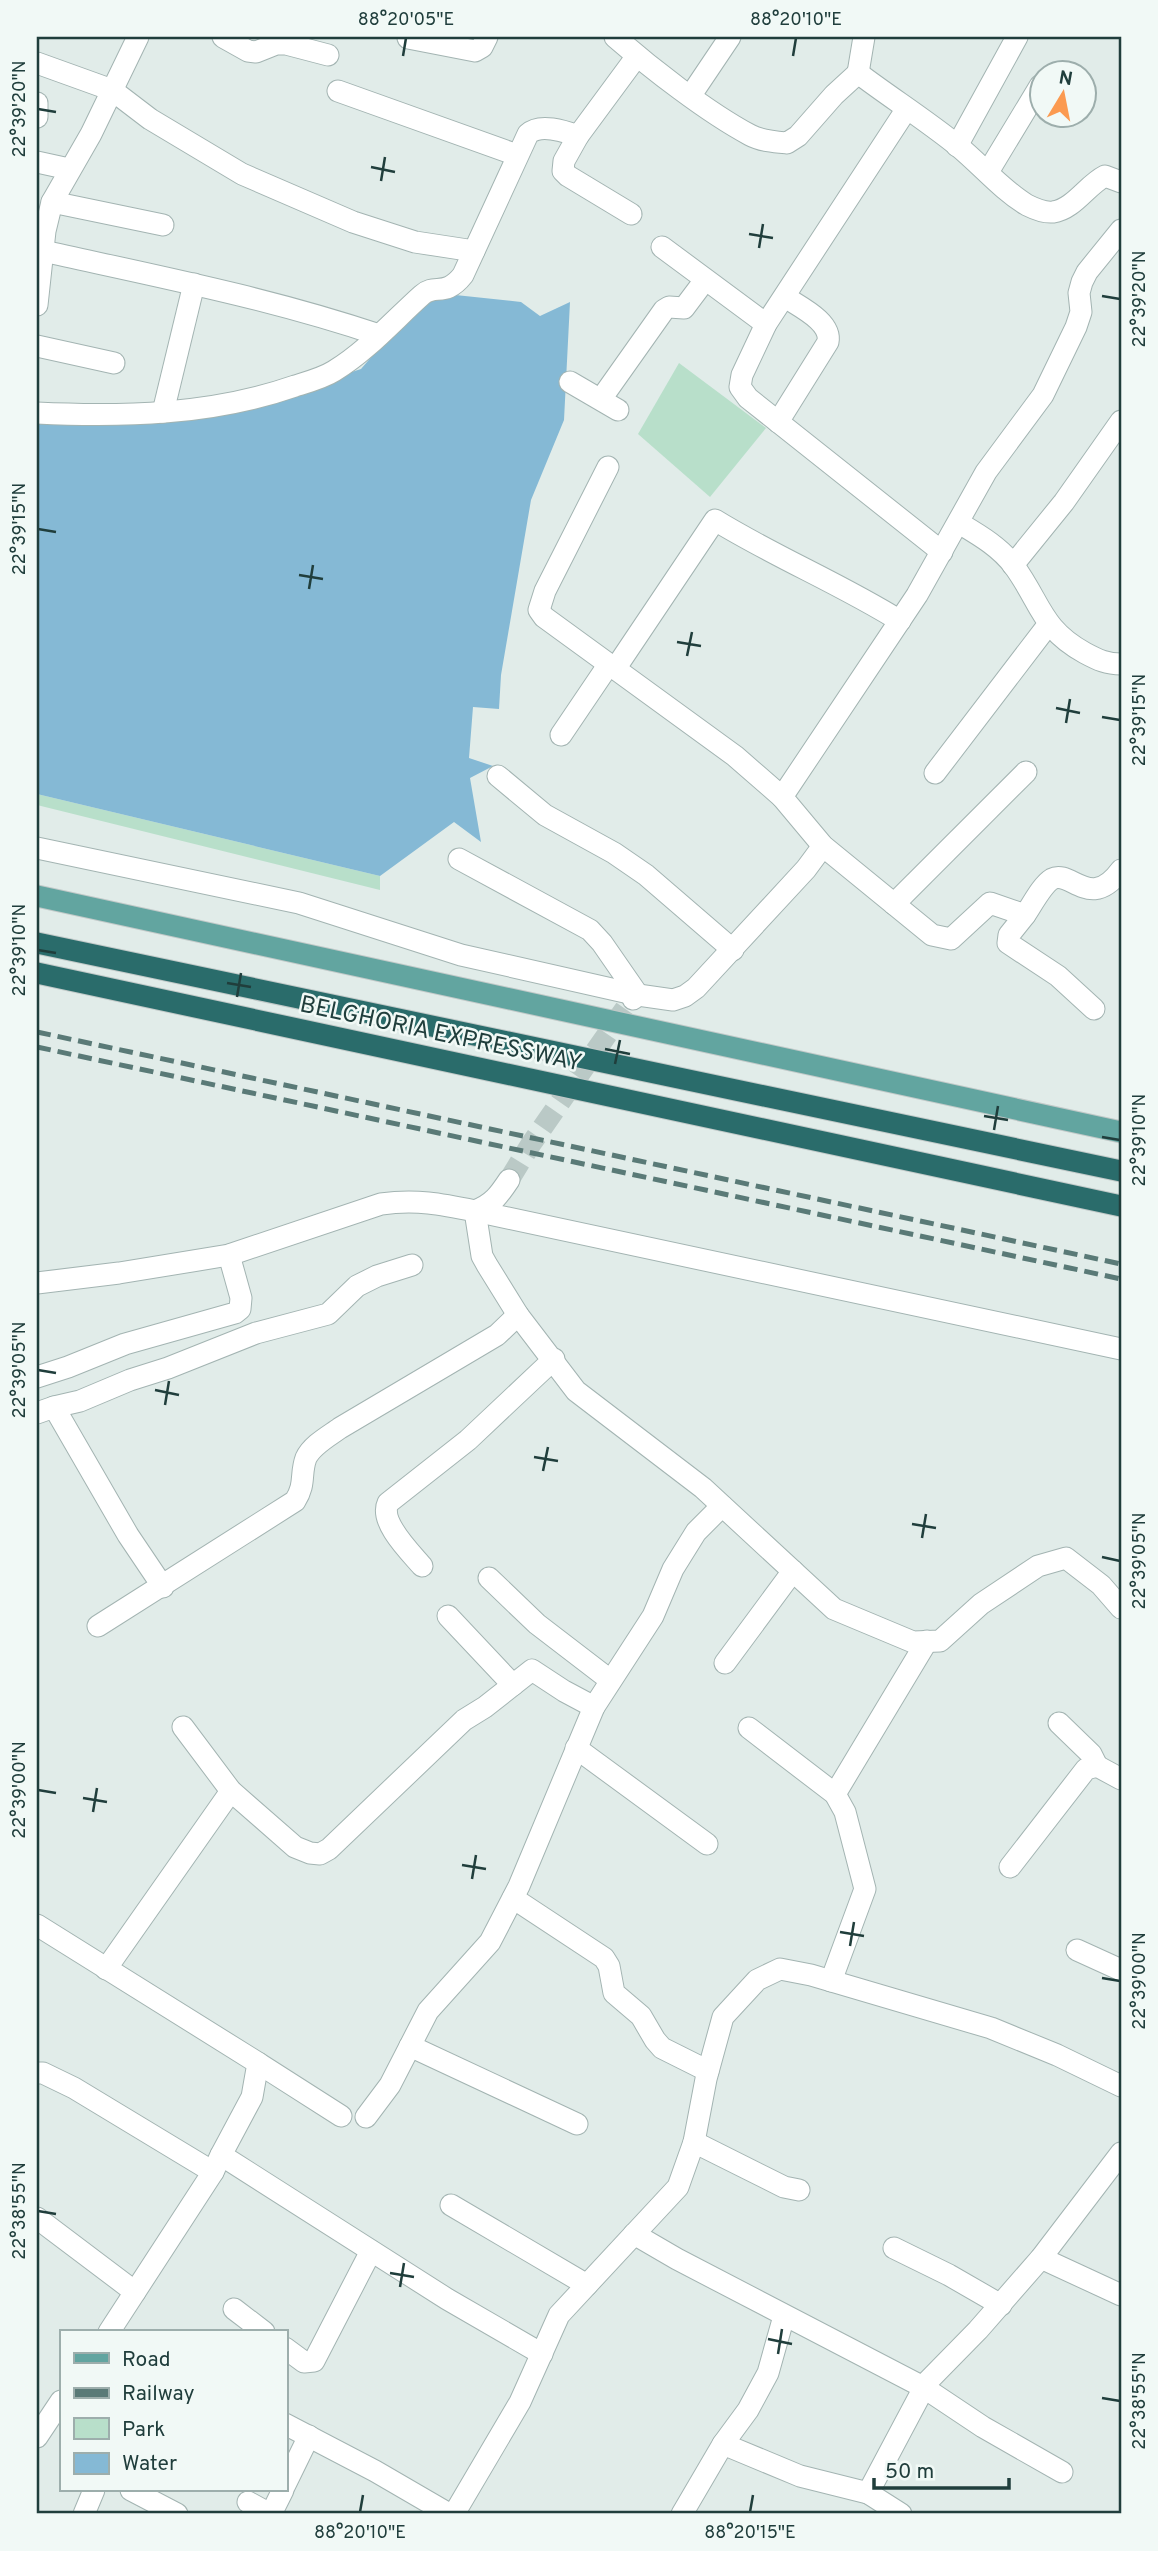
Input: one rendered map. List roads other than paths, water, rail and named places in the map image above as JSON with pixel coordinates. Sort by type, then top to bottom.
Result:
[{"type":"highway","name":"BELGHORIA EXPRESSWAY","points":[[37,943],[1121,1171]]},
{"type":"highway","name":"BELGHORIA EXPRESSWAY","points":[[37,973],[1121,1206]]},
{"type":"main road","points":[[37,896],[1121,1132]]},
{"type":"street","points":[[37,305],[52,202],[92,134],[138,37]]},
{"type":"street","points":[[223,37],[247,51],[256,52],[276,44],[286,44],[328,55]]},
{"type":"street","points":[[408,38],[475,51],[482,47],[487,37]]},
{"type":"street","points":[[615,37],[637,56],[752,136],[787,142],[798,136],[834,95],[858,73],[864,37]]},
{"type":"street","points":[[691,95],[730,37]]},
{"type":"street","points":[[957,146],[1017,37]]},
{"type":"street","points":[[631,214],[563,171],[564,161],[578,136],[637,56]]},
{"type":"street","points":[[37,63],[112,90],[150,119],[242,174],[353,222],[415,242],[474,251]]},
{"type":"street","points":[[858,73],[957,146],[1029,206],[1050,212],[1061,210],[1105,176],[1121,182]]},
{"type":"street","points":[[338,91],[517,155]]},
{"type":"street","points":[[37,103],[37,117]]},
{"type":"street","points":[[988,172],[1028,106]]},
{"type":"street","points":[[906,110],[766,324],[742,375],[740,387],[748,398],[942,552]]},
{"type":"street","points":[[37,414],[163,412],[246,401],[331,373],[355,358],[426,291],[448,289],[456,284],[463,275],[524,140],[533,130],[555,130],[578,136]]},
{"type":"street","points":[[37,162],[69,169]]},
{"type":"street","points":[[52,202],[163,225]]},
{"type":"street","points":[[782,797],[900,621],[959,523],[986,472],[1043,395],[1076,327],[1082,282],[1121,230]]},
{"type":"street","points":[[662,247],[766,324]]},
{"type":"street","points":[[43,251],[194,284],[332,319],[379,335]]},
{"type":"street","points":[[570,382],[609,404],[664,310],[670,307],[684,308],[705,280]]},
{"type":"street","points":[[163,412],[194,284]]},
{"type":"street","points":[[778,422],[830,335],[826,327],[785,297]]},
{"type":"street","points":[[37,346],[114,363]]},
{"type":"street","points":[[1013,565],[1064,502],[1121,421]]},
{"type":"street","points":[[608,467],[545,592],[539,610],[544,617],[735,756],[782,797],[823,846],[932,935],[951,939],[990,903],[1025,915]]},
{"type":"street","points":[[561,735],[715,520],[737,534],[861,596],[900,621]]},
{"type":"street","points":[[959,523],[990,542],[1013,565],[1048,625],[1068,644],[1108,664],[1121,664]]},
{"type":"street","points":[[935,773],[1048,625]]},
{"type":"street","points":[[894,904],[1026,772]]},
{"type":"street","points":[[498,776],[545,815],[614,853],[646,875],[733,950]]},
{"type":"street","points":[[37,848],[299,903],[461,955],[633,999],[673,1000],[696,988],[806,869],[823,846]]},
{"type":"street","points":[[459,859],[590,930],[601,943],[633,999]]},
{"type":"street","points":[[1094,1009],[1058,976],[1008,943],[1009,935],[1051,880],[1059,878],[1088,888],[1106,887],[1121,870]]},
{"type":"street","points":[[475,1211],[497,1199],[509,1180]]},
{"type":"street","points":[[37,1283],[229,1255],[381,1204],[407,1200],[434,1202],[1121,1349]]},
{"type":"street","points":[[475,1211],[482,1256],[518,1315],[576,1391],[703,1488],[834,1609],[913,1642],[940,1641],[981,1604],[1038,1566],[1066,1558],[1101,1585],[1121,1608]]},
{"type":"street","points":[[37,1377],[125,1344],[240,1309],[241,1298],[229,1255]]},
{"type":"street","points":[[163,1587],[45,1410],[80,1401],[226,1343],[328,1314],[357,1286],[377,1276],[412,1265]]},
{"type":"street","points":[[98,1626],[295,1502],[304,1483],[307,1457],[319,1443],[497,1335],[518,1315]]},
{"type":"street","points":[[422,1566],[388,1521],[388,1503],[468,1440],[554,1359]]},
{"type":"street","points":[[68,1367],[80,1401]]},
{"type":"street","points":[[366,2117],[390,2085],[428,2011],[490,1942],[513,1898],[594,1707],[653,1616],[673,1569],[696,1532],[722,1506]]},
{"type":"street","points":[[724,1663],[793,1571]]},
{"type":"street","points":[[489,1578],[537,1624],[610,1680]]},
{"type":"street","points":[[448,1616],[513,1685]]},
{"type":"street","points":[[835,1794],[927,1641]]},
{"type":"street","points":[[183,1727],[231,1791],[295,1847],[310,1853],[320,1853],[329,1849],[464,1720],[532,1670],[594,1707]]},
{"type":"street","points":[[1059,1723],[1091,1754],[1097,1766]]},
{"type":"street","points":[[749,1728],[835,1794],[845,1812],[865,1889],[831,1981]]},
{"type":"street","points":[[576,1748],[707,1844]]},
{"type":"street","points":[[1010,1867],[1081,1772],[1090,1766],[1097,1766],[1121,1779]]},
{"type":"street","points":[[106,1969],[231,1791]]},
{"type":"street","points":[[513,1898],[604,1958],[609,1966],[614,1993],[646,2021],[662,2048],[708,2071]]},
{"type":"street","points":[[37,1925],[341,2116]]},
{"type":"street","points":[[1077,1951],[1121,1970]]},
{"type":"street","points":[[287,2425],[451,2514],[520,2402],[559,2315],[678,2187],[694,2142],[708,2071],[723,2017],[757,1980],[780,1969],[831,1981],[991,2028],[1057,2055],[1121,2086]]},
{"type":"street","points":[[410,2046],[578,2124]]},
{"type":"street","points":[[110,2330],[217,2164],[252,2097],[258,2063]]},
{"type":"street","points":[[37,2073],[43,2073],[74,2088],[217,2164],[542,2354]]},
{"type":"street","points":[[694,2142],[785,2187],[799,2190]]},
{"type":"street","points":[[868,2493],[923,2387],[1001,2305],[1041,2258],[1121,2152]]},
{"type":"street","points":[[452,2205],[587,2285]]},
{"type":"street","points":[[37,2218],[135,2292]]},
{"type":"street","points":[[634,2234],[923,2387],[983,2427],[1062,2472]]},
{"type":"street","points":[[894,2248],[949,2274],[1001,2305]]},
{"type":"street","points":[[287,2349],[304,2362],[314,2361],[371,2252]]},
{"type":"street","points":[[1041,2258],[1121,2295]]},
{"type":"street","points":[[234,2309],[261,2330]]},
{"type":"street","points":[[682,2514],[723,2444],[748,2410],[768,2373],[785,2316]]},
{"type":"street","points":[[37,2437],[59,2407]]},
{"type":"street","points":[[287,2481],[309,2437]]},
{"type":"street","points":[[723,2444],[800,2476],[868,2493],[901,2514]]},
{"type":"street","points":[[84,2514],[93,2492]]},
{"type":"street","points":[[135,2492],[177,2514]]},
{"type":"street","points":[[248,2502],[271,2514],[282,2492]]},
{"type":"water","points":[[427,292],[521,302],[540,316],[570,302],[564,420],[531,500],[501,675],[499,709],[473,707],[469,758],[493,766],[470,778],[481,842],[454,822],[380,876],[37,794],[37,419],[244,407],[361,369]]},
{"type":"tunnel","points":[[509,1180],[629,1003]]},
{"type":"railway","points":[[37,1032],[1121,1264]]},
{"type":"railway","points":[[37,1047],[1121,1279]]}]
